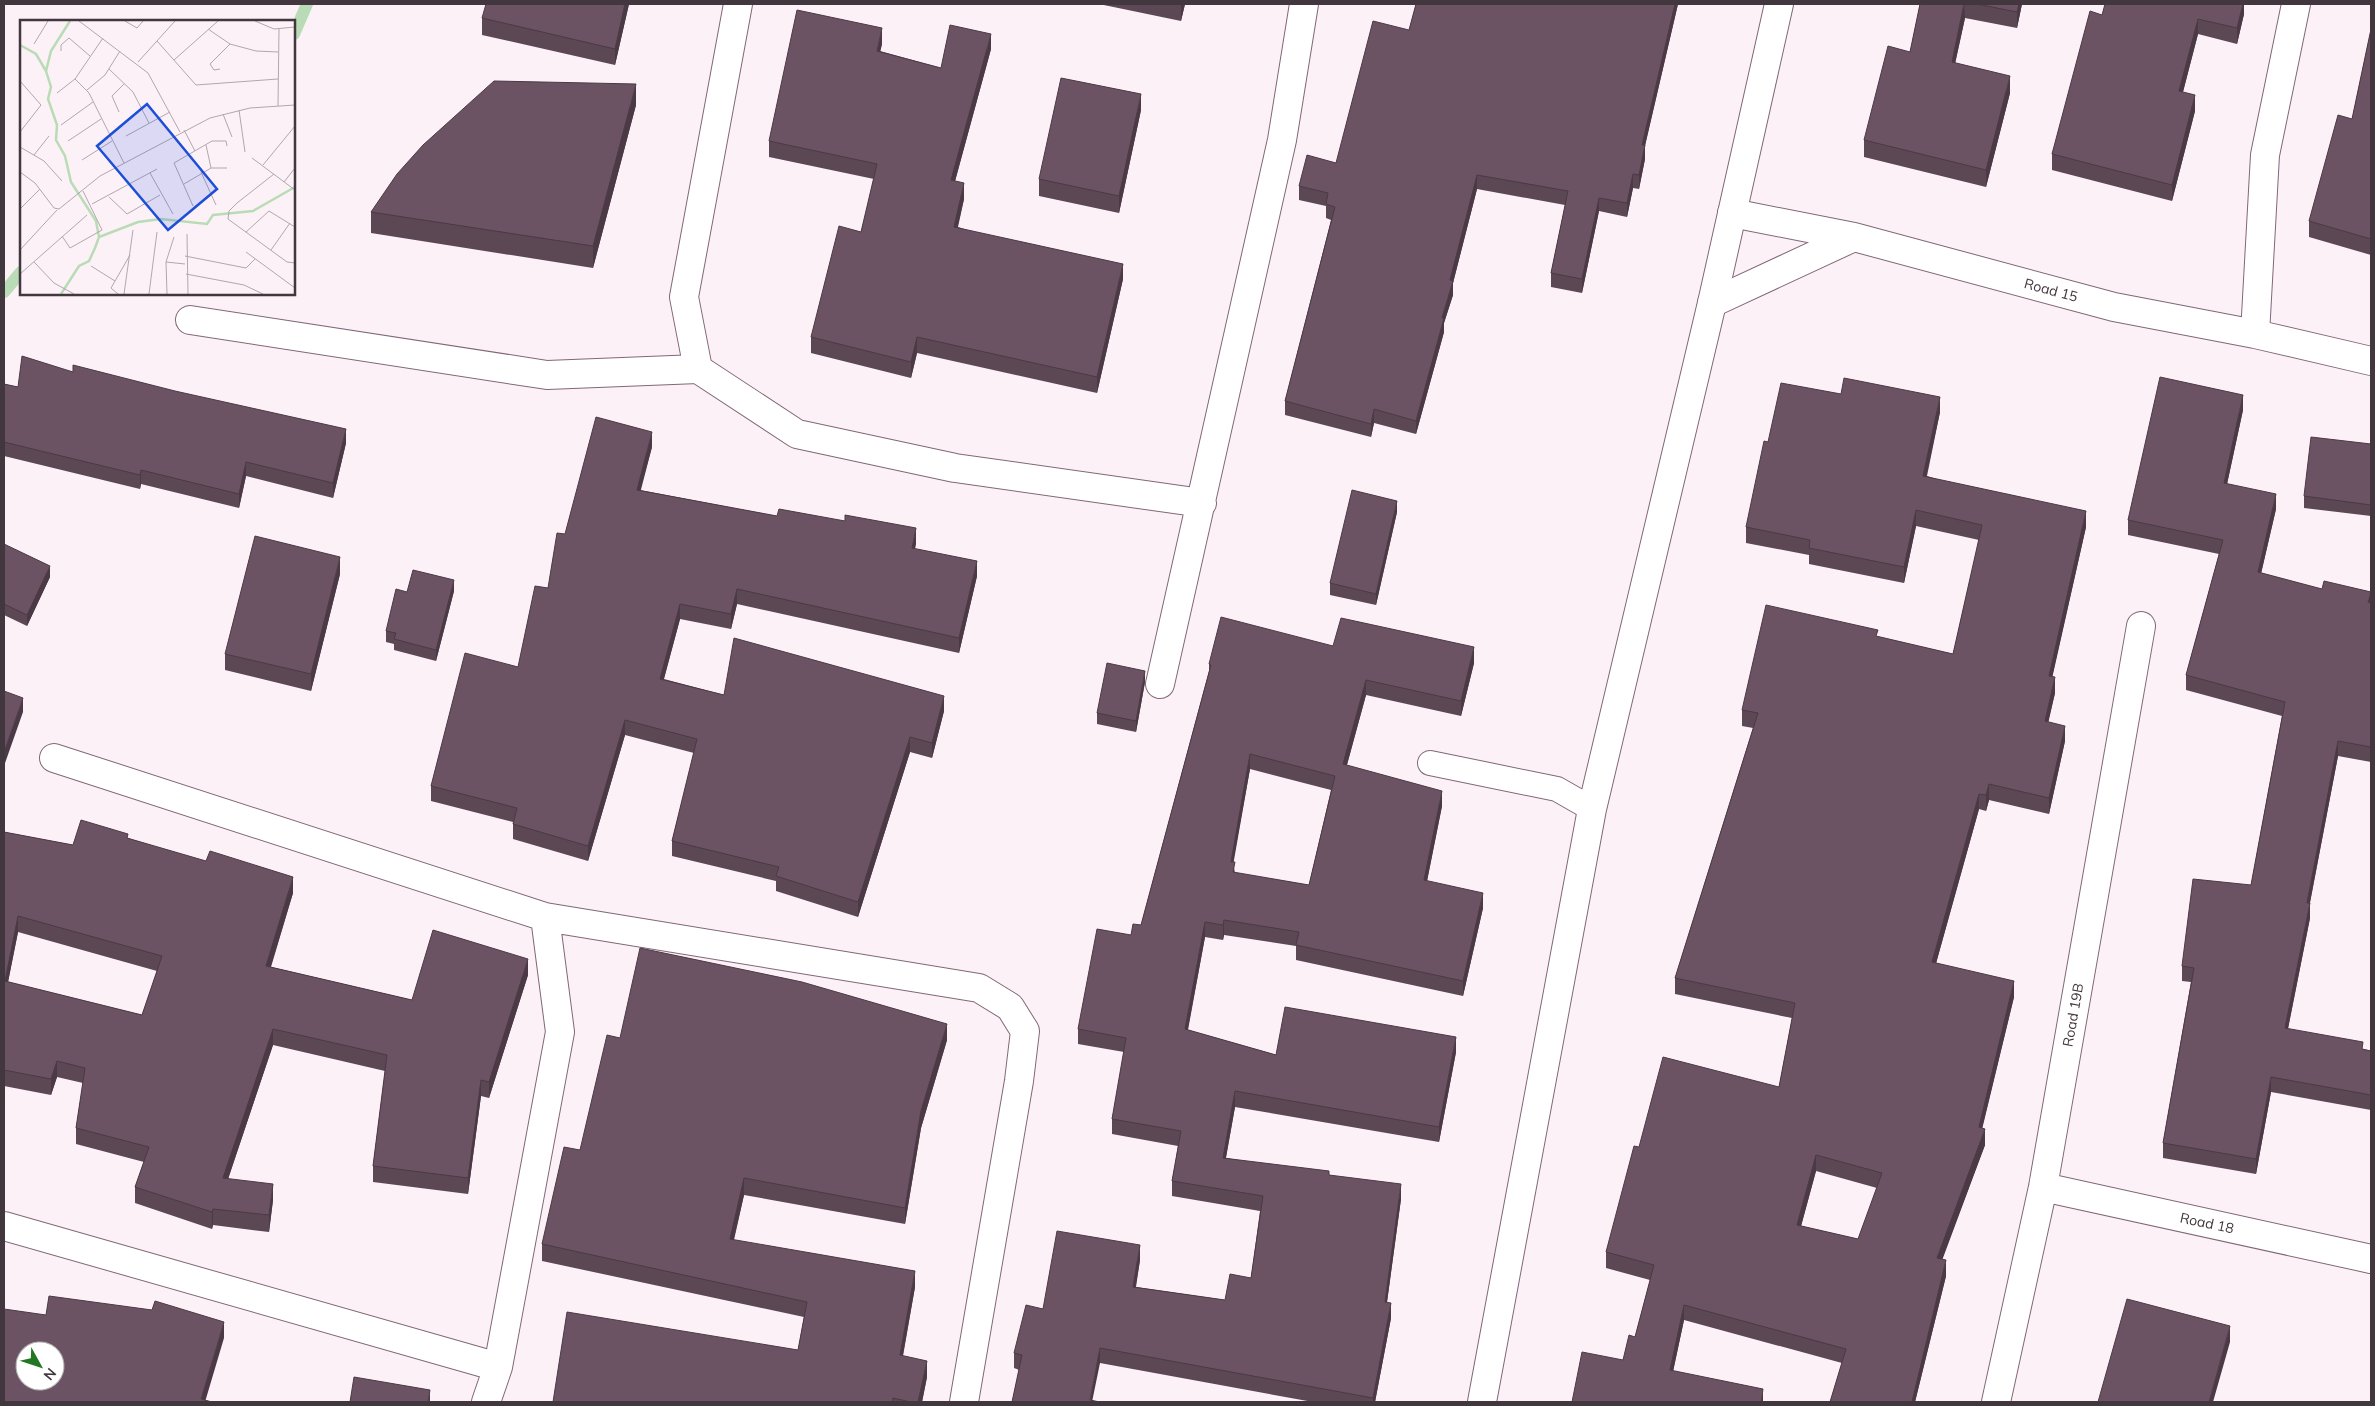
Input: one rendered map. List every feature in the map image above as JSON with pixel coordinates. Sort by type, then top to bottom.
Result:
[{"type":"street","points":[[698,369],[684,297],[738,4]]},
{"type":"street","points":[[1160,684],[1282,140],[1304,4]]},
{"type":"street","points":[[1482,1402],[1592,809],[1712,303],[1779,4]]},
{"type":"street","points":[[2255,334],[2264,156],[2296,4]]},
{"type":"street","name":"Road 15","points":[[1732,213],[1854,237],[2114,307],[2255,334],[2371,361]]},
{"type":"street","points":[[1712,303],[1854,237]]},
{"type":"street","points":[[190,320],[547,374],[698,369],[797,434],[955,468],[1202,503]]},
{"type":"street","name":"Road 19B","points":[[1996,1402],[2043,1187],[2141,626]]},
{"type":"street","points":[[54,758],[545,917],[979,988],[1010,1007],[1025,1031],[964,1402]]},
{"type":"street","points":[[486,1402],[498,1367],[560,1032],[545,917]]},
{"type":"street","name":"Road 18","points":[[2043,1187],[2371,1259]]},
{"type":"street","points":[[4,1226],[498,1367]]},
{"type":"lane","points":[[1430,763],[1557,789],[1592,809]]},
{"type":"building","points":[[486,4],[625,4],[615,49],[482,18]]},
{"type":"building","points":[[1416,4],[1675,4],[1642,145],[1645,145],[1639,175],[1633,174],[1627,203],[1599,198],[1582,279],[1551,273],[1568,191],[1477,175],[1450,280],[1453,281],[1442,318],[1444,318],[1416,421],[1374,409],[1371,424],[1285,401],[1335,207],[1326,204],[1328,193],[1299,186],[1307,155],[1336,163],[1373,21],[1409,30]]},
{"type":"building","points":[[1920,4],[1964,4],[1952,62],[2010,76],[1986,170],[1864,140],[1888,46],[1910,52]]},
{"type":"building","points":[[1977,4],[2019,4],[2017,12]]},
{"type":"building","points":[[2105,4],[2243,4],[2237,28],[2198,19],[2179,91],[2195,95],[2172,185],[2052,154],[2090,11],[2102,15]]},
{"type":"building","points":[[797,10],[882,28],[877,51],[941,68],[950,25],[991,34],[951,180],[964,183],[954,227],[1123,264],[1097,377],[917,337],[911,362],[811,337],[839,226],[861,232],[877,164],[769,141]]},
{"type":"building","points":[[2371,29],[2371,239],[2309,221],[2338,115],[2352,119]]},
{"type":"building","points":[[1061,78],[1141,94],[1119,196],[1039,179]]},
{"type":"building","points":[[494,81],[636,84],[593,246],[371,212],[397,174],[423,145]]},
{"type":"building","points":[[22,356],[73,372],[73,365],[175,391],[346,429],[333,483],[246,462],[239,494],[141,470],[140,475],[4,442],[4,384],[18,387]]},
{"type":"building","points":[[2160,377],[2243,395],[2224,483],[2276,494],[2258,572],[2322,589],[2324,581],[2371,592],[2368,602],[2371,603],[2371,747],[2338,741],[2307,903],[2310,903],[2285,1028],[2363,1042],[2362,1049],[2371,1051],[2371,1095],[2271,1077],[2256,1159],[2163,1143],[2194,968],[2182,966],[2193,879],[2251,885],[2285,702],[2186,675],[2223,540],[2128,520]]},
{"type":"building","points":[[1844,378],[1940,397],[1923,476],[2086,511],[2049,676],[2055,677],[2045,721],[2065,726],[2049,798],[1989,784],[1986,795],[1979,794],[1932,962],[2014,981],[1979,1127],[1985,1129],[1937,1258],[1946,1260],[1912,1402],[1830,1402],[1846,1349],[1684,1305],[1670,1370],[1763,1389],[1761,1402],[1572,1402],[1582,1352],[1623,1360],[1629,1335],[1635,1337],[1654,1265],[1606,1252],[1634,1146],[1639,1147],[1663,1057],[1779,1087],[1795,1003],[1675,978],[1758,713],[1742,710],[1766,605],[1878,630],[1876,636],[1953,654],[1982,525],[1916,510],[1904,567],[1809,548],[1810,540],[1746,527],[1764,441],[1768,442],[1781,383],[1841,394]],"holes":[[[1816,1155],[1882,1173],[1858,1239],[1797,1225]]]},
{"type":"building","points":[[596,417],[652,432],[637,490],[777,516],[779,509],[845,521],[845,515],[916,528],[912,548],[977,561],[959,638],[737,589],[731,614],[680,604],[660,679],[724,695],[734,638],[944,696],[932,743],[910,737],[858,902],[776,876],[779,867],[672,841],[697,739],[625,720],[588,846],[513,824],[517,808],[431,786],[465,653],[518,667],[535,586],[548,588],[557,533],[565,534]]},
{"type":"building","points":[[2311,437],[2371,444],[2371,505],[2304,496]]},
{"type":"building","points":[[1352,490],[1397,501],[1376,594],[1330,583]]},
{"type":"building","points":[[255,536],[340,557],[311,674],[225,654]]},
{"type":"building","points":[[4,544],[50,566],[27,615],[4,604]]},
{"type":"building","points":[[413,570],[454,580],[436,650],[394,639],[396,633],[386,631],[396,589],[407,592]]},
{"type":"building","points":[[1221,617],[1333,646],[1341,618],[1474,647],[1461,701],[1366,680],[1343,764],[1442,791],[1424,880],[1483,893],[1463,981],[1296,945],[1299,932],[1224,920],[1223,925],[1205,922],[1185,1029],[1276,1055],[1285,1007],[1456,1037],[1439,1127],[1235,1091],[1223,1158],[1329,1171],[1329,1175],[1401,1184],[1385,1302],[1391,1303],[1373,1398],[1100,1348],[1090,1400],[1100,1402],[1012,1402],[1022,1355],[1014,1353],[1026,1305],[1043,1309],[1057,1231],[1140,1245],[1133,1287],[1225,1300],[1230,1274],[1251,1278],[1263,1196],[1172,1181],[1181,1131],[1112,1119],[1126,1038],[1078,1029],[1097,929],[1131,935],[1133,924],[1141,925],[1211,665],[1209,664]],"holes":[[[1250,754],[1335,776],[1309,885],[1233,872],[1235,862],[1231,862]]]},
{"type":"building","points":[[1107,663],[1145,671],[1136,721],[1097,713]]},
{"type":"building","points":[[4,691],[23,698],[4,752]]},
{"type":"building","points":[[81,820],[128,834],[127,838],[206,861],[210,851],[293,877],[266,966],[412,1000],[433,930],[528,959],[489,1082],[481,1080],[468,1178],[373,1166],[387,1055],[273,1029],[223,1178],[273,1184],[269,1215],[213,1209],[212,1212],[135,1187],[149,1147],[76,1128],[85,1068],[57,1061],[51,1079],[4,1070],[4,832],[73,845]],"holes":[[[18,916],[162,956],[142,1015],[5,981]]]},
{"type":"building","points":[[640,948],[802,982],[947,1024],[921,1111],[905,1208],[744,1178],[730,1239],[915,1271],[900,1355],[927,1361],[918,1402],[893,1398],[892,1402],[553,1402],[567,1312],[798,1350],[807,1302],[542,1244],[564,1147],[580,1150],[607,1035],[620,1038]]},
{"type":"building","points":[[49,1296],[152,1310],[155,1301],[224,1322],[201,1399],[212,1402],[4,1402],[4,1309],[46,1315]]},
{"type":"building","points":[[2127,1299],[2230,1326],[2209,1402],[2098,1402]]},
{"type":"building","points":[[354,1377],[430,1390],[428,1402],[350,1402]]},
{"type":"waterway","points":[[295,32],[307,4]]},
{"type":"waterway","points":[[4,292],[20,273]]}]
